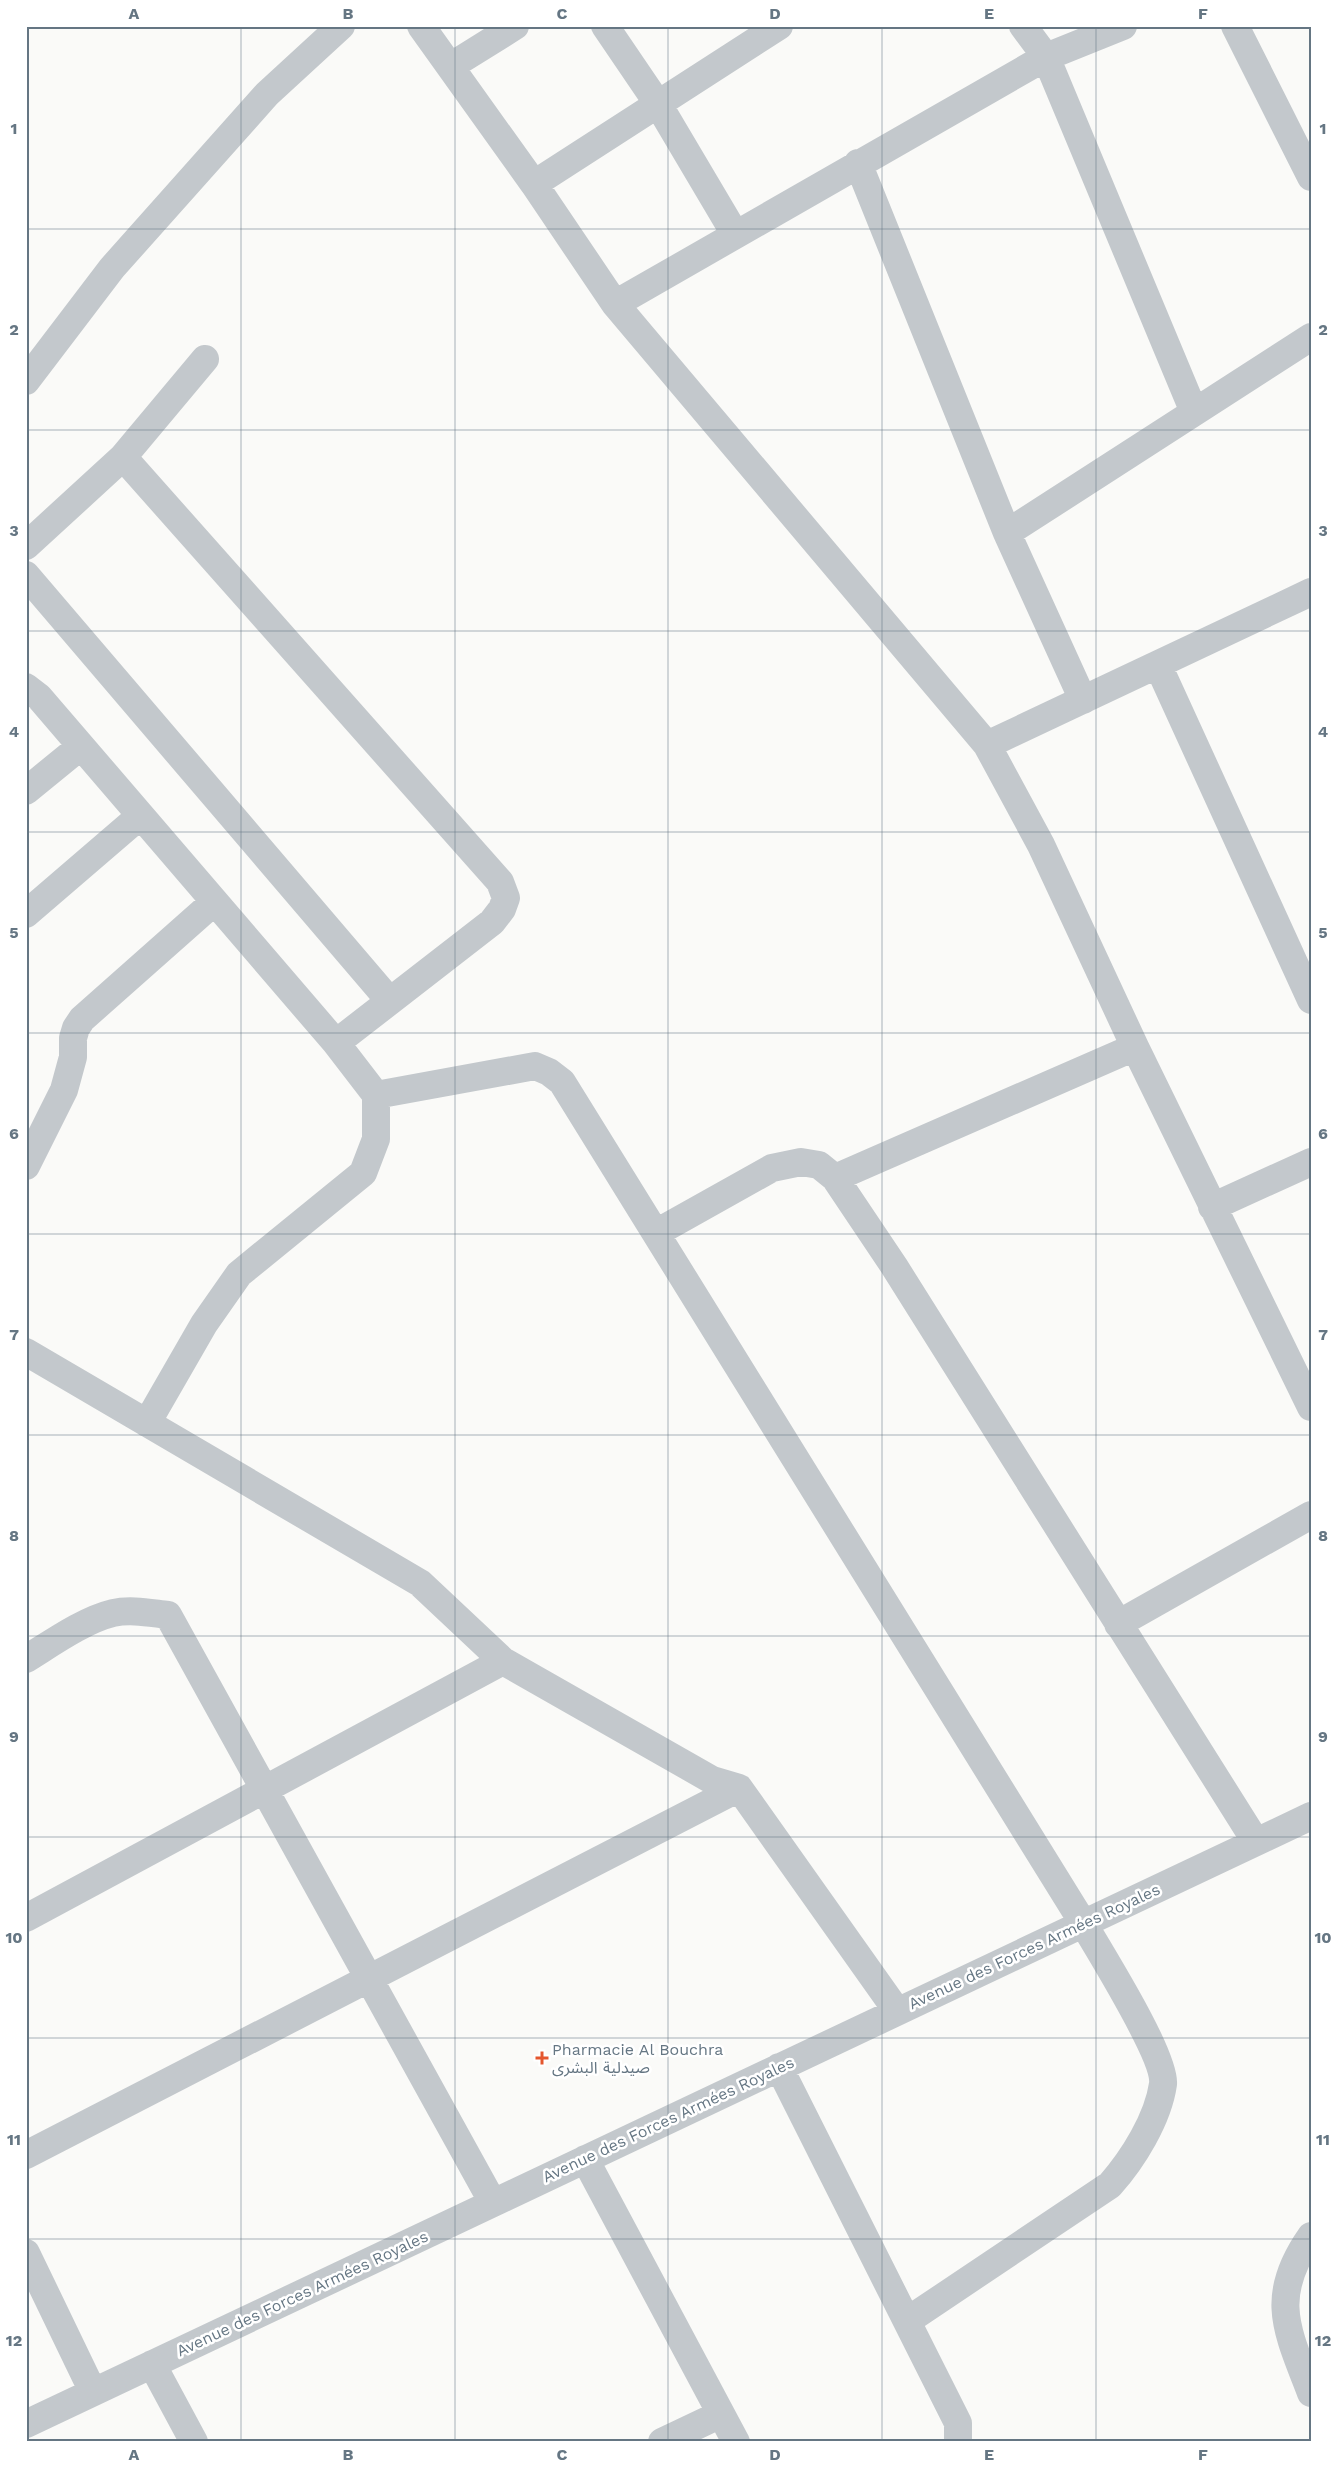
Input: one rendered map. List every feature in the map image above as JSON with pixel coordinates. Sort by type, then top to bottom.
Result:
[{"type":"street","points":[[26,381],[112,268],[267,94],[341,26]]},
{"type":"street","points":[[421,26],[534,184],[615,304],[987,745],[1041,845],[1212,1207],[1311,1406]]},
{"type":"street","points":[[451,66],[515,26]]},
{"type":"street","points":[[604,26],[658,104],[735,234]]},
{"type":"street","points":[[534,184],[779,26]]},
{"type":"street","points":[[1023,26],[1046,57],[1194,412]]},
{"type":"street","points":[[615,304],[858,163],[1046,57],[1124,26]]},
{"type":"street","points":[[1235,26],[1311,177]]},
{"type":"street","points":[[858,163],[1007,533],[1083,700]]},
{"type":"street","points":[[1007,533],[1311,337]]},
{"type":"street","points":[[26,546],[124,457],[205,359]]},
{"type":"street","points":[[124,457],[500,882],[506,898],[492,922],[336,1043]]},
{"type":"street","points":[[26,576],[389,1000]]},
{"type":"street","points":[[987,745],[1311,592]]},
{"type":"street","points":[[1158,664],[1311,1000]]},
{"type":"street","points":[[26,686],[39,697],[336,1043],[376,1095],[376,1139],[363,1173],[239,1274],[204,1324],[147,1423]]},
{"type":"street","points":[[26,791],[81,746]]},
{"type":"street","points":[[26,914],[140,816]]},
{"type":"street","points":[[26,1166],[64,1090],[73,1057],[73,1038],[76,1028],[82,1019],[214,902]]},
{"type":"street","points":[[835,1178],[1135,1047]]},
{"type":"street","points":[[376,1095],[535,1066],[549,1072],[562,1082],[1083,1923],[1155,2050],[1163,2083],[1142,2143],[1125,2168],[1110,2185],[908,2321]]},
{"type":"street","points":[[656,1233],[772,1168],[801,1162],[819,1165],[835,1178],[894,1266],[1256,1842]]},
{"type":"street","points":[[1212,1207],[1311,1162]]},
{"type":"street","points":[[26,1352],[420,1583],[503,1662],[712,1780],[739,1788],[897,2011]]},
{"type":"street","points":[[1118,1624],[1311,1515]]},
{"type":"street","points":[[26,1659],[78,1628],[113,1613],[138,1611],[168,1615],[493,2203]]},
{"type":"street","points":[[26,1918],[503,1662]]},
{"type":"street","points":[[26,2155],[739,1788]]},
{"type":"street","name":"Avenue des Forces Armées Royales","points":[[26,2424],[1311,1816]]},
{"type":"street","points":[[779,2067],[958,2423],[958,2442]]},
{"type":"street","points":[[585,2159],[736,2442]]},
{"type":"street","points":[[1311,2236],[1294,2266],[1285,2291],[1285,2320],[1311,2393]]},
{"type":"street","points":[[26,2253],[93,2392]]},
{"type":"street","points":[[152,2364],[194,2442]]},
{"type":"street","points":[[662,2442],[721,2414]]},
{"type":"place","name":"Pharmacie Al Bouchra صيدلية البشرى","points":[[542,2058]]}]
